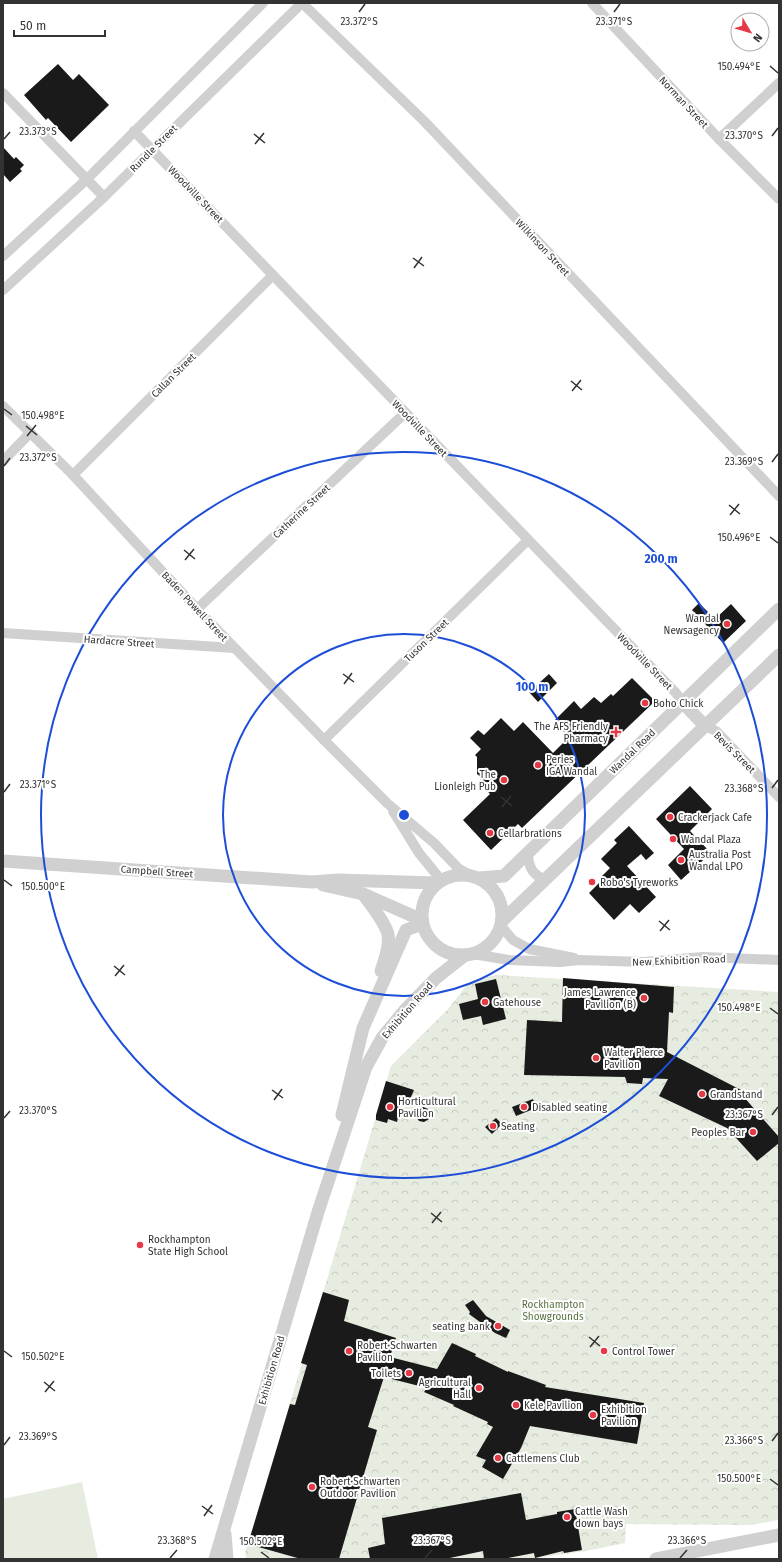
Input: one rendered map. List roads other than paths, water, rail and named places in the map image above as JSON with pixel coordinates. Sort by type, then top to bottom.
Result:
[{"type":"street","points":[[3,256],[87,179],[263,3]]},
{"type":"street","name":"Rundle Street","points":[[3,290],[104,197],[302,3]]},
{"type":"street","name":"Wilkinson Street","points":[[302,3],[424,121],[779,496]]},
{"type":"street","name":"Norman Street","points":[[592,3],[719,139],[779,199]]},
{"type":"street","points":[[719,139],[779,83]]},
{"type":"street","points":[[3,93],[104,197]]},
{"type":"street","name":"Woodville Street","points":[[134,131],[676,693],[682,702],[705,726]]},
{"type":"street","name":"Callan Street","points":[[73,475],[273,275]]},
{"type":"street","name":"Baden Powell Street","points":[[3,406],[73,475],[234,648],[387,803],[434,843],[459,869],[475,877]]},
{"type":"street","name":"Catherine Street","points":[[197,609],[405,413]]},
{"type":"street","points":[[3,461],[30,433]]},
{"type":"street","name":"Tuson Street","points":[[324,740],[528,540]]},
{"type":"street","name":"Wandal Road","points":[[475,877],[504,876],[779,609]]},
{"type":"street","name":"Hardacre Street","points":[[3,633],[234,648]]},
{"type":"street","points":[[501,924],[544,879],[779,655]]},
{"type":"street","name":"Bevis Street","points":[[705,726],[716,731],[779,797]]},
{"type":"street","name":"Baden Powell Street","points":[[387,803],[418,853],[439,882]]},
{"type":"street","points":[[528,853],[530,867],[535,875],[544,879]]},
{"type":"street","name":"Campbell Street","points":[[3,861],[312,882],[338,880],[439,882]]},
{"type":"street","points":[[461,875],[475,877],[488,884],[495,891],[500,901],[502,911],[501,924],[496,936],[490,944],[482,950],[469,955],[453,955],[442,951],[433,944],[426,935],[422,922],[422,906],[428,894],[439,882],[451,876],[461,875]]},
{"type":"street","name":"Campbell Street","points":[[312,882],[363,894],[422,922]]},
{"type":"street","name":"Exhibition Road","points":[[318,1212],[363,1028],[388,950],[388,934],[376,912],[363,894]]},
{"type":"street","name":"Exhibition Road","points":[[363,1028],[406,930],[422,922]]},
{"type":"street","name":"New Exhibition Road","points":[[501,924],[513,940],[529,949],[561,954],[580,960]]},
{"type":"street","name":"New Exhibition Road","points":[[469,955],[509,960],[560,962],[580,960],[644,962],[703,957],[779,960]]},
{"type":"street","name":"Exhibition Road","points":[[215,1559],[318,1212],[366,1067],[382,1038],[423,991],[437,976],[469,955]]},
{"type":"street","name":"Exhibition Road","points":[[221,1559],[224,1528]]},
{"type":"street","name":"Exhibition Road","points":[[224,1528],[227,1559]]},
{"type":"street","points":[[656,1559],[779,1535]]},
{"type":"place","name":"Wandal Newsagency","points":[[727,624]]},
{"type":"place","name":"Boho Chick","points":[[645,703]]},
{"type":"place","name":"The AFS Friendly Pharmacy","points":[[616,732]]},
{"type":"place","name":"Peries IGA Wandal","points":[[538,765]]},
{"type":"place","name":"The Lionleigh Pub","points":[[504,780]]},
{"type":"place","name":"Crackerjack Cafe","points":[[670,817]]},
{"type":"place","name":"Cellarbrations","points":[[490,833]]},
{"type":"place","name":"Wandal Plaza","points":[[673,839]]},
{"type":"place","name":"Australia Post Wandal LPO","points":[[681,860]]},
{"type":"place","name":"Robo's Tyreworks","points":[[592,882]]},
{"type":"place","name":"James Lawrence Pavilion (B)","points":[[644,998]]},
{"type":"place","name":"Gatehouse","points":[[485,1002]]},
{"type":"place","name":"Walter Pierce Pavilion","points":[[596,1058]]},
{"type":"place","name":"Grandstand","points":[[702,1094]]},
{"type":"place","name":"Horticultural Pavilion","points":[[390,1107]]},
{"type":"place","name":"Disabled seating","points":[[524,1107]]},
{"type":"place","name":"Seating","points":[[493,1126]]},
{"type":"place","name":"Peoples Bar","points":[[753,1132]]},
{"type":"place","name":"Rockhampton State High School","points":[[140,1245]]},
{"type":"place","name":"seating bank","points":[[498,1326]]},
{"type":"place","name":"Robert Schwarten Pavilion","points":[[349,1351]]},
{"type":"place","name":"Control Tower","points":[[604,1351]]},
{"type":"place","name":"Toilets","points":[[409,1373]]},
{"type":"place","name":"Agricultural Hall","points":[[479,1388]]},
{"type":"place","name":"Kele Pavilion","points":[[516,1405]]},
{"type":"place","name":"Exhibition Pavilion","points":[[593,1415]]},
{"type":"place","name":"Cattlemens Club","points":[[498,1458]]},
{"type":"place","name":"Robert Schwarten Outdoor Pavilion","points":[[312,1487]]},
{"type":"place","name":"Cattle Wash down bays","points":[[567,1517]]},
{"type":"park label","name":"Rockhampton Showgrounds","points":[[553,1310]]}]
